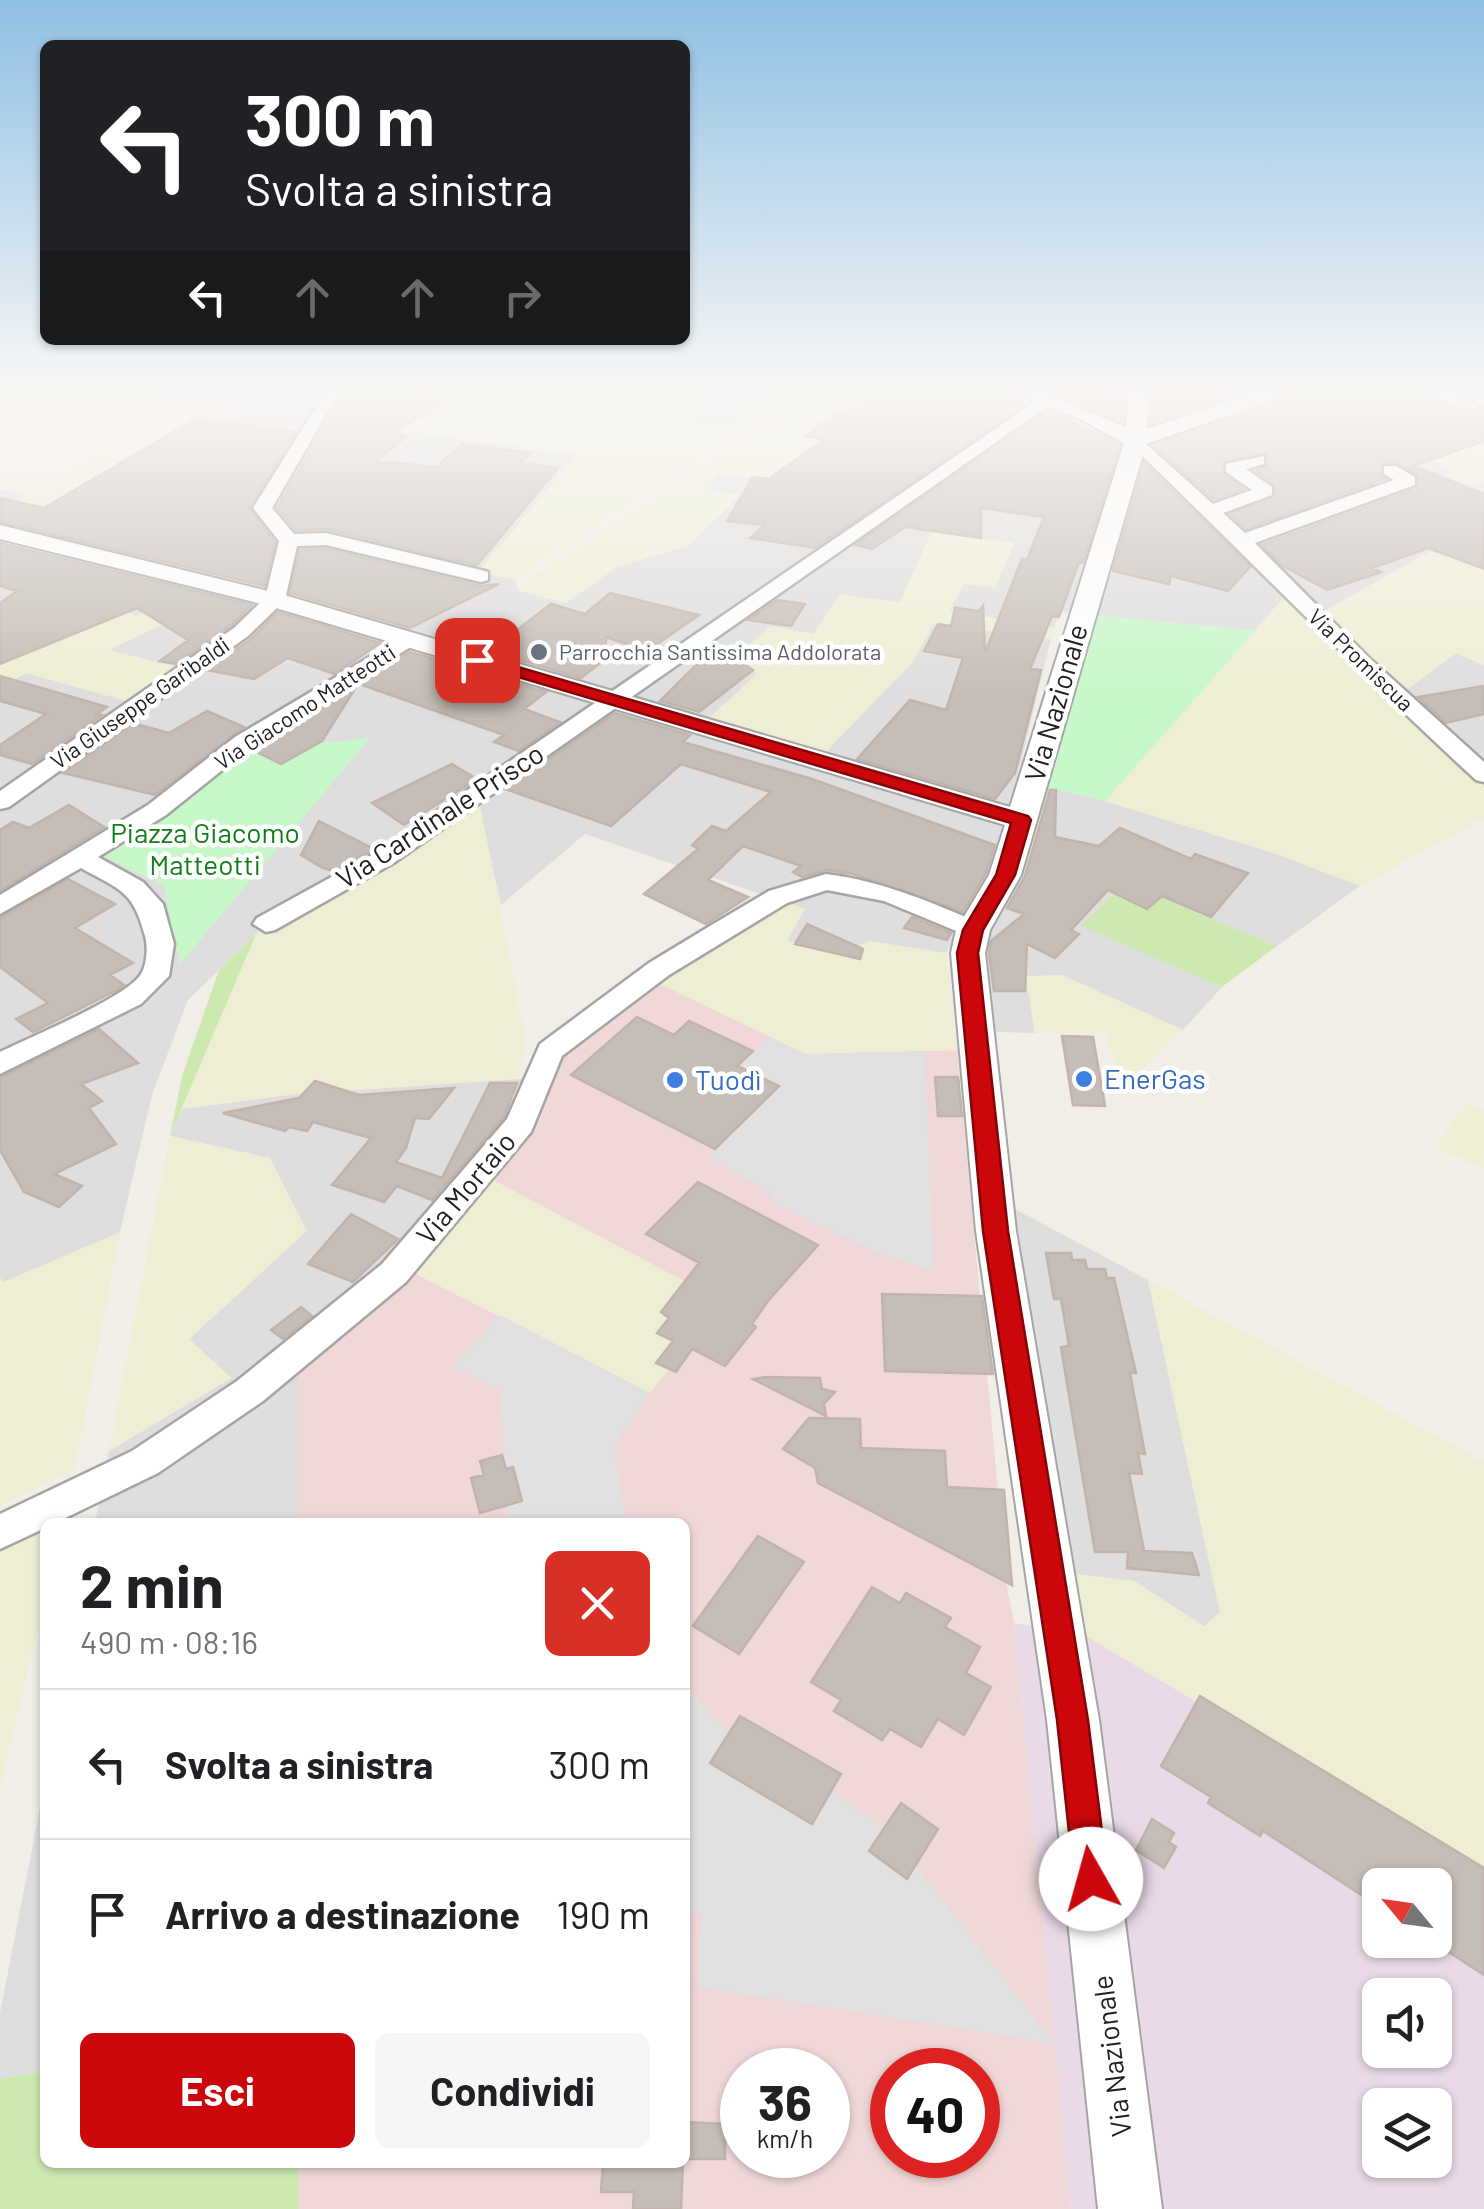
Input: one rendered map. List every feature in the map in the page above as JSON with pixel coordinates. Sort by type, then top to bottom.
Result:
[{"type":"street","points":[[270,494],[262,508],[289,540]]},
{"type":"street","name":"Via Cardinale Prisco","points":[[266,924],[386,856],[910,494]]},
{"type":"street","name":"Via Nazionale","points":[[1120,494],[1005,875],[973,930],[968,953],[996,1231],[1072,1720],[1130,2209]]},
{"type":"street","name":"Via Promiscua","points":[[1192,494],[1358,661],[1484,774]]},
{"type":"street","points":[[1211,512],[1256,494]]},
{"type":"street","points":[[1242,542],[1373,494]]},
{"type":"street","points":[[0,532],[276,600],[610,702],[1022,820]]},
{"type":"street","points":[[289,540],[326,539],[481,576]]},
{"type":"street","points":[[276,600],[289,540]]},
{"type":"street","name":"Via Giuseppe Garibaldi","points":[[0,802],[241,632],[276,600]]},
{"type":"street","name":"Via Giacomo Matteotti","points":[[0,906],[157,810],[243,742],[410,639]]},
{"type":"street","points":[[0,1064],[131,998],[154,976],[160,944],[150,904],[134,887],[82,858]]},
{"type":"street","name":"Via Mortaio","points":[[0,1532],[145,1462],[250,1390],[394,1273],[520,1124],[550,1051],[659,969],[724,928],[778,898],[826,882],[862,886],[973,930]]},
{"type":"shaded area","points":[[0,494],[28,495],[26,517],[66,494],[545,494],[480,572],[516,580],[517,590],[566,603],[617,566],[687,546],[740,495],[734,494],[1484,494],[1484,501],[1390,535],[1431,551],[1323,612],[1286,595],[1255,631],[1060,612],[1054,627],[949,611],[963,584],[1013,543],[932,532],[900,602],[840,595],[813,635],[738,655],[757,674],[707,720],[913,662],[933,624],[1051,639],[1005,827],[986,883],[946,953],[869,941],[839,954],[786,940],[804,909],[585,834],[501,905],[479,806],[256,934],[188,1000],[152,1095],[120,1232],[4,1282],[0,1278],[0,687],[26,673],[126,700],[176,667],[107,650],[199,606],[176,595],[137,616],[0,663]]},
{"type":"shaded area","points":[[1456,653],[1484,665],[1484,766],[1402,693]]},
{"type":"shaded area","points":[[1042,786],[1105,801],[1280,855],[1360,886],[1277,946],[1123,883],[1082,926],[1222,987],[1183,1030],[1062,975],[1026,977],[1035,1033],[996,1032],[981,946],[988,926],[1023,874]]},
{"type":"shaded area","points":[[654,981],[806,1054],[957,1050],[1071,2209],[298,2209],[298,2168],[690,2168],[690,1518],[297,1518],[297,1373],[408,1270],[649,1392],[685,1348],[663,1339],[703,1291],[489,1178],[557,1054]]},
{"type":"shaded area","points":[[769,1037],[806,1054],[925,1051],[933,1270],[886,1256],[815,1224],[770,1200],[773,1194],[709,1157],[781,1085],[741,1066]]},
{"type":"shaded area","points":[[546,1077],[408,1270],[297,1373],[297,1518],[96,1518],[109,1451],[231,1378],[189,1339],[306,1231],[269,1158],[170,1136],[182,1109],[295,1094]]},
{"type":"shaded area","points":[[1015,1209],[1148,1280],[1220,1612],[1205,1627],[1134,1581],[1067,1573]]},
{"type":"shaded area","points":[[500,1315],[650,1393],[614,1446],[624,1518],[509,1518],[500,1390],[453,1367]]},
{"type":"shaded area","points":[[1014,1623],[1084,1635],[1484,1872],[1484,2209],[1071,2209]]},
{"type":"shaded area","points":[[690,1692],[734,1739],[830,1791],[886,1828],[1054,2043],[699,1987],[701,1912],[690,1911]]},
{"type":"shaded area","points":[[40,1808],[40,2072],[0,2079],[0,2013]]},
{"type":"green space","points":[[22,494],[65,494],[26,517],[2,512],[26,495]]},
{"type":"green space","points":[[544,494],[645,494],[516,580],[479,571]]},
{"type":"green space","points":[[662,494],[741,495],[687,546],[617,567],[566,603],[516,590]]},
{"type":"green space","points":[[932,532],[1014,543],[995,588],[964,584],[949,611],[1054,627],[1051,639],[933,624],[913,662],[822,756],[706,721],[757,674],[738,654],[771,626],[813,634],[840,595],[900,602]]},
{"type":"green space","points":[[1431,551],[1484,572],[1484,665],[1456,653],[1402,693],[1323,612]]},
{"type":"green space","points":[[176,595],[201,606],[109,650],[177,667],[126,701],[26,673],[0,687],[0,663],[111,606],[137,616]]},
{"type":"green space","points":[[1286,595],[1484,785],[1484,818],[1360,886],[1280,855],[1105,801]]},
{"type":"green space","points":[[1092,615],[1255,631],[1105,801],[1042,786]]},
{"type":"green space","name":"Piazza Giacomo Matteotti","points":[[370,738],[180,964],[164,886],[102,855],[249,751]]},
{"type":"green space","points":[[480,806],[526,1043],[517,1079],[295,1094],[182,1109],[256,934]]},
{"type":"green space","points":[[1124,883],[1277,946],[1222,987],[1081,926]]},
{"type":"green space","points":[[783,901],[805,909],[787,941],[839,954],[869,941],[946,953],[957,1050],[806,1054],[654,981]]},
{"type":"green space","points":[[256,934],[170,1136],[182,1076],[219,970]]},
{"type":"green space","points":[[1062,975],[1183,1030],[1122,1086],[1106,1033],[1035,1033],[1026,976]]},
{"type":"green space","points":[[1466,1103],[1484,1111],[1484,1169],[1436,1147]]},
{"type":"green space","points":[[170,1136],[270,1158],[307,1231],[189,1339],[231,1378],[109,1451]]},
{"type":"green space","points":[[489,1178],[704,1292],[664,1338],[686,1348],[650,1393],[408,1270]]},
{"type":"green space","points":[[120,1232],[75,1469],[0,1506],[0,1278],[4,1282]]},
{"type":"green space","points":[[1148,1280],[1484,1462],[1484,1872],[1084,1635],[1067,1573],[1134,1581],[1204,1626],[1220,1612]]},
{"type":"green space","points":[[40,1531],[40,1620],[0,1786],[0,1550]]},
{"type":"green space","points":[[40,2072],[40,2168],[298,2168],[298,2209],[0,2209],[0,2079]]},
{"type":"building","points":[[68,494],[258,494],[249,508],[275,542],[264,586],[0,522],[0,498],[44,508]]},
{"type":"building","points":[[285,494],[536,494],[477,565],[327,529],[296,530],[277,508]]},
{"type":"building","points":[[743,494],[894,494],[815,548],[750,538],[765,525],[727,521]]},
{"type":"building","points":[[928,494],[1105,494],[1083,563],[1079,562],[1059,617],[1052,616],[1030,669],[1041,670],[1015,773],[995,799],[857,759],[910,700],[946,710],[963,658],[924,651],[938,624],[951,626],[955,608],[979,611],[983,606],[985,653],[1022,559],[1027,560],[1044,517],[981,508],[981,538],[905,527],[872,549],[855,545]]},
{"type":"building","points":[[1135,494],[1176,494],[1250,567],[1228,591],[1171,576],[1169,584],[1113,571]]},
{"type":"building","points":[[1207,494],[1230,494],[1214,500]]},
{"type":"building","points":[[1343,494],[1246,529],[1230,514],[1276,495]]},
{"type":"building","points":[[1402,494],[1484,494],[1484,569],[1428,548],[1372,568],[1381,572],[1327,590],[1283,566],[1262,545]]},
{"type":"building","points":[[0,543],[252,605],[232,625],[176,664],[160,661],[188,640],[137,608],[0,664],[0,603],[17,591],[0,586]]},
{"type":"building","points":[[326,549],[480,586],[499,584],[410,628],[290,593],[300,550]]},
{"type":"building","points":[[610,593],[699,615],[647,651],[606,637],[605,659],[581,678],[452,640],[506,626],[517,630],[551,604],[585,614]]},
{"type":"building","points":[[777,600],[805,604],[791,626],[748,620]]},
{"type":"building","points":[[278,612],[380,643],[335,674],[288,658],[254,679],[207,670],[251,639]]},
{"type":"building","points":[[715,646],[753,670],[699,712],[660,701]]},
{"type":"building","points":[[410,652],[546,692],[524,709],[560,722],[519,751],[494,742],[504,735],[359,684]]},
{"type":"building","points":[[0,676],[107,707],[97,714],[102,715],[32,764],[0,755],[0,745],[46,714],[0,701]]},
{"type":"building","points":[[1484,686],[1484,714],[1446,723],[1418,697]]},
{"type":"building","points":[[356,687],[322,741],[281,764],[253,750]]},
{"type":"building","points":[[207,711],[244,727],[155,795],[63,773],[133,723],[169,733]]},
{"type":"building","points":[[615,713],[690,735],[683,742],[812,779],[995,845],[986,873],[963,912],[853,874],[827,870],[802,877],[793,872],[801,866],[743,846],[708,880],[748,897],[706,924],[644,894],[698,849],[692,845],[712,826],[726,831],[771,792],[681,764],[611,826],[505,789]]},
{"type":"building","points":[[452,764],[477,779],[404,825],[372,803]]},
{"type":"building","points":[[1050,790],[1056,790],[1055,837],[1099,846],[1120,828],[1191,859],[1195,854],[1248,873],[1211,917],[1162,896],[1147,909],[1108,890],[1071,930],[1079,934],[1055,958],[1027,944],[1025,991],[994,991],[991,941],[1024,914],[1007,908],[1025,876]]},
{"type":"building","points":[[69,805],[104,827],[0,891],[0,830],[13,822],[29,828]]},
{"type":"building","points":[[319,821],[374,849],[334,871],[323,868],[301,855]]},
{"type":"building","points":[[68,879],[115,904],[75,928],[133,963],[110,975],[124,985],[33,1032],[16,1019],[48,1003],[0,967],[0,918]]},
{"type":"building","points":[[912,917],[951,933],[947,940],[904,928]]},
{"type":"building","points":[[807,924],[863,949],[860,959],[795,944]]},
{"type":"building","name":"Tuodì","points":[[637,1017],[674,1035],[689,1021],[753,1051],[737,1066],[779,1086],[715,1149],[571,1075]]},
{"type":"building","points":[[99,1029],[138,1063],[81,1084],[102,1101],[89,1108],[116,1144],[54,1174],[82,1186],[59,1207],[24,1192],[0,1150],[0,1078]]},
{"type":"building","name":"EnerGas","points":[[1062,1036],[1093,1037],[1105,1106],[1073,1105]]},
{"type":"building","points":[[935,1077],[958,1077],[962,1116],[938,1116]]},
{"type":"building","points":[[315,1081],[359,1095],[454,1088],[429,1119],[415,1118],[406,1148],[396,1162],[442,1178],[490,1083],[517,1083],[504,1117],[432,1200],[397,1186],[384,1202],[332,1185],[371,1138],[313,1122],[307,1131],[289,1127],[285,1131],[223,1113],[299,1098]]},
{"type":"building","points":[[698,1182],[818,1245],[768,1301],[752,1324],[756,1327],[725,1366],[692,1349],[676,1372],[656,1363],[673,1341],[657,1333],[669,1318],[661,1312],[699,1263],[646,1234]]},
{"type":"building","points":[[351,1214],[398,1239],[353,1282],[308,1264]]},
{"type":"building","points":[[1046,1253],[1071,1253],[1072,1260],[1085,1260],[1087,1269],[1105,1269],[1107,1278],[1114,1278],[1136,1373],[1130,1373],[1145,1454],[1138,1453],[1142,1474],[1129,1473],[1144,1551],[1192,1553],[1199,1575],[1127,1568],[1128,1552],[1095,1552],[1061,1347],[1069,1346],[1061,1299],[1054,1299]]},
{"type":"building","points":[[882,1294],[982,1296],[993,1374],[885,1371]]},
{"type":"building","points":[[301,1307],[312,1316],[283,1339],[271,1330]]},
{"type":"building","points":[[820,1378],[822,1389],[835,1392],[824,1404],[826,1416],[753,1379]]},
{"type":"building","points":[[809,1418],[860,1419],[861,1448],[945,1451],[947,1487],[1004,1490],[1012,1585],[818,1483],[815,1468],[783,1449]]},
{"type":"building","points":[[502,1455],[506,1469],[513,1467],[522,1501],[480,1513],[471,1478],[484,1475],[480,1461]]},
{"type":"building","points":[[758,1536],[804,1562],[739,1654],[693,1626]]},
{"type":"building","points":[[872,1587],[900,1603],[906,1593],[951,1618],[945,1627],[980,1647],[966,1673],[991,1687],[964,1735],[938,1719],[921,1747],[890,1729],[882,1740],[834,1711],[841,1700],[811,1682]]},
{"type":"building","points":[[1200,1696],[1484,1868],[1484,1975],[1452,1954],[1452,1868],[1362,1868],[1362,1895],[1263,1831],[1260,1836],[1208,1803],[1211,1797],[1161,1766]]},
{"type":"building","points":[[740,1716],[841,1774],[812,1824],[710,1763]]},
{"type":"building","points":[[901,1803],[938,1829],[907,1879],[869,1851]]},
{"type":"building","points":[[1152,1819],[1174,1833],[1169,1842],[1176,1847],[1164,1868],[1136,1850]]},
{"type":"building","points":[[690,2122],[720,2124],[720,2159],[690,2159]]},
{"type":"building","points":[[603,2168],[683,2168],[681,2209],[633,2209],[634,2192],[601,2192]]},
{"type":"place","name":"Parrocchia Santissima Addolorata","points":[[539,652]]},
{"type":"place","name":"EnerGas","points":[[1084,1079]]},
{"type":"place","name":"Tuodì","points":[[675,1080]]},
{"type":"route","points":[[477,660],[1022,820],[1005,875],[973,930],[968,953],[996,1231],[1072,1720],[1091,1879]]}]
